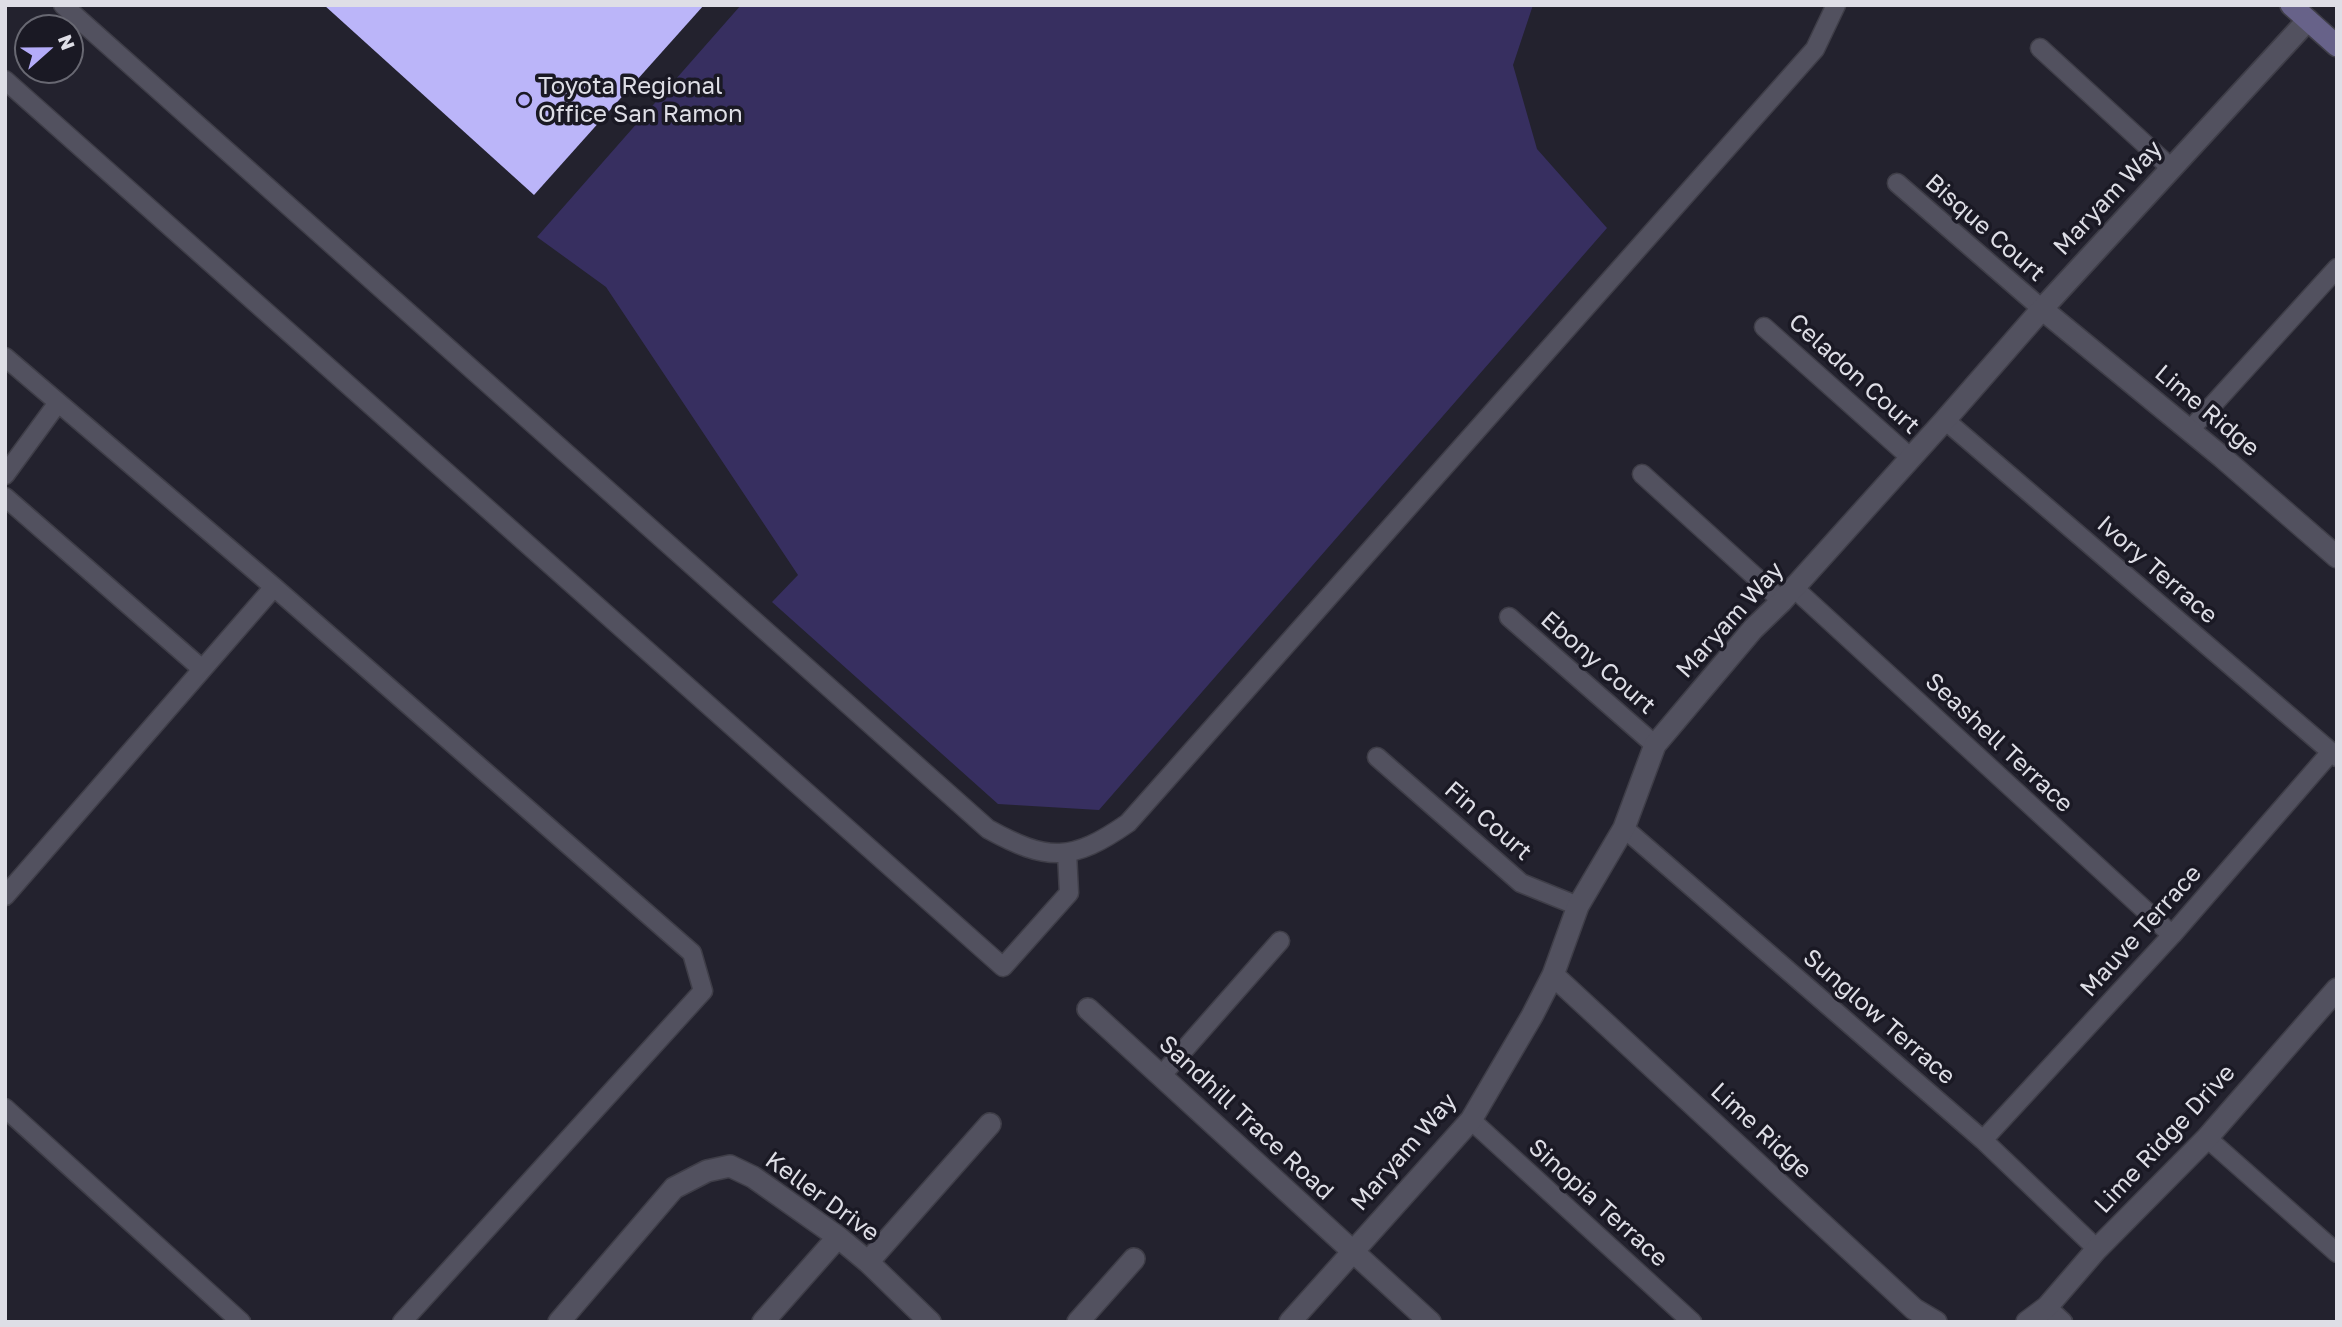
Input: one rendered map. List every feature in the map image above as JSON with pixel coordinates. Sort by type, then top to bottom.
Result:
[{"type":"main road","points":[[2291,5],[2337,46]]},
{"type":"street","name":"Maryam Way","points":[[1290,1322],[1471,1120],[1553,975],[1578,906],[1624,828],[1655,745],[1753,629],[1788,594],[1945,421],[2042,309],[2308,20]]},
{"type":"street","name":"Lime Ridge","points":[[2042,309],[2337,556]]},
{"type":"street","name":"Lime Ridge","points":[[1553,975],[1914,1309],[1936,1322]]},
{"type":"street","name":"Lime Ridge Drive","points":[[2027,1322],[2047,1307],[2097,1249],[2207,1138],[2337,989]]},
{"type":"street","name":"Sandhill Trace Road","points":[[1088,1009],[1430,1322]]},
{"type":"street","points":[[868,1262],[990,1124]]},
{"type":"street","name":"Keller Drive","points":[[559,1322],[674,1188],[707,1171],[730,1166],[754,1177],[838,1237],[930,1322]]},
{"type":"street","points":[[763,1322],[838,1237]]},
{"type":"street","points":[[1079,1322],[1134,1259]]},
{"type":"lane","points":[[62,5],[988,828],[1035,851],[1067,853],[1099,843],[1128,823],[1815,49],[1836,5]]},
{"type":"lane","points":[[2040,48],[2171,168]]},
{"type":"lane","points":[[5,80],[1003,967],[1069,893],[1067,853]]},
{"type":"lane","name":"Bisque Court","points":[[1897,183],[2042,309]]},
{"type":"lane","points":[[2189,430],[2337,268]]},
{"type":"lane","name":"Celadon Court","points":[[1764,327],[1911,458]]},
{"type":"lane","points":[[5,357],[274,587],[692,953],[703,991],[402,1322]]},
{"type":"lane","points":[[5,475],[57,404]]},
{"type":"lane","name":"Ivory Terrace","points":[[1945,421],[2334,754]]},
{"type":"lane","name":"Seashell Terrace","points":[[1642,474],[1788,594],[2172,935]]},
{"type":"lane","points":[[5,497],[202,669]]},
{"type":"lane","points":[[5,896],[274,587]]},
{"type":"lane","name":"Ebony Court","points":[[1509,617],[1655,745]]},
{"type":"lane","name":"Mauve Terrace","points":[[1983,1140],[2334,754]]},
{"type":"lane","name":"Fin Court","points":[[1377,757],[1521,883],[1578,906]]},
{"type":"lane","name":"Sunglow Terrace","points":[[1624,828],[1983,1140],[2097,1249]]},
{"type":"lane","points":[[1161,1076],[1280,941]]},
{"type":"lane","points":[[5,1108],[241,1322]]},
{"type":"lane","name":"Sinopia Terrace","points":[[1471,1120],[1692,1322]]},
{"type":"lane","points":[[2207,1138],[2337,1253]]},
{"type":"lane","points":[[2047,1307],[2063,1322]]},
{"type":"shaded area","points":[[741,5],[1533,5],[1513,65],[1537,149],[1607,228],[1099,810],[998,804],[772,602],[798,575],[606,287],[537,237]]},
{"type":"building","name":"Toyota Regional Office San Ramon","points":[[324,5],[704,5],[534,195]]},
{"type":"place","name":"Toyota Regional Office San Ramon","points":[[524,100]]}]
